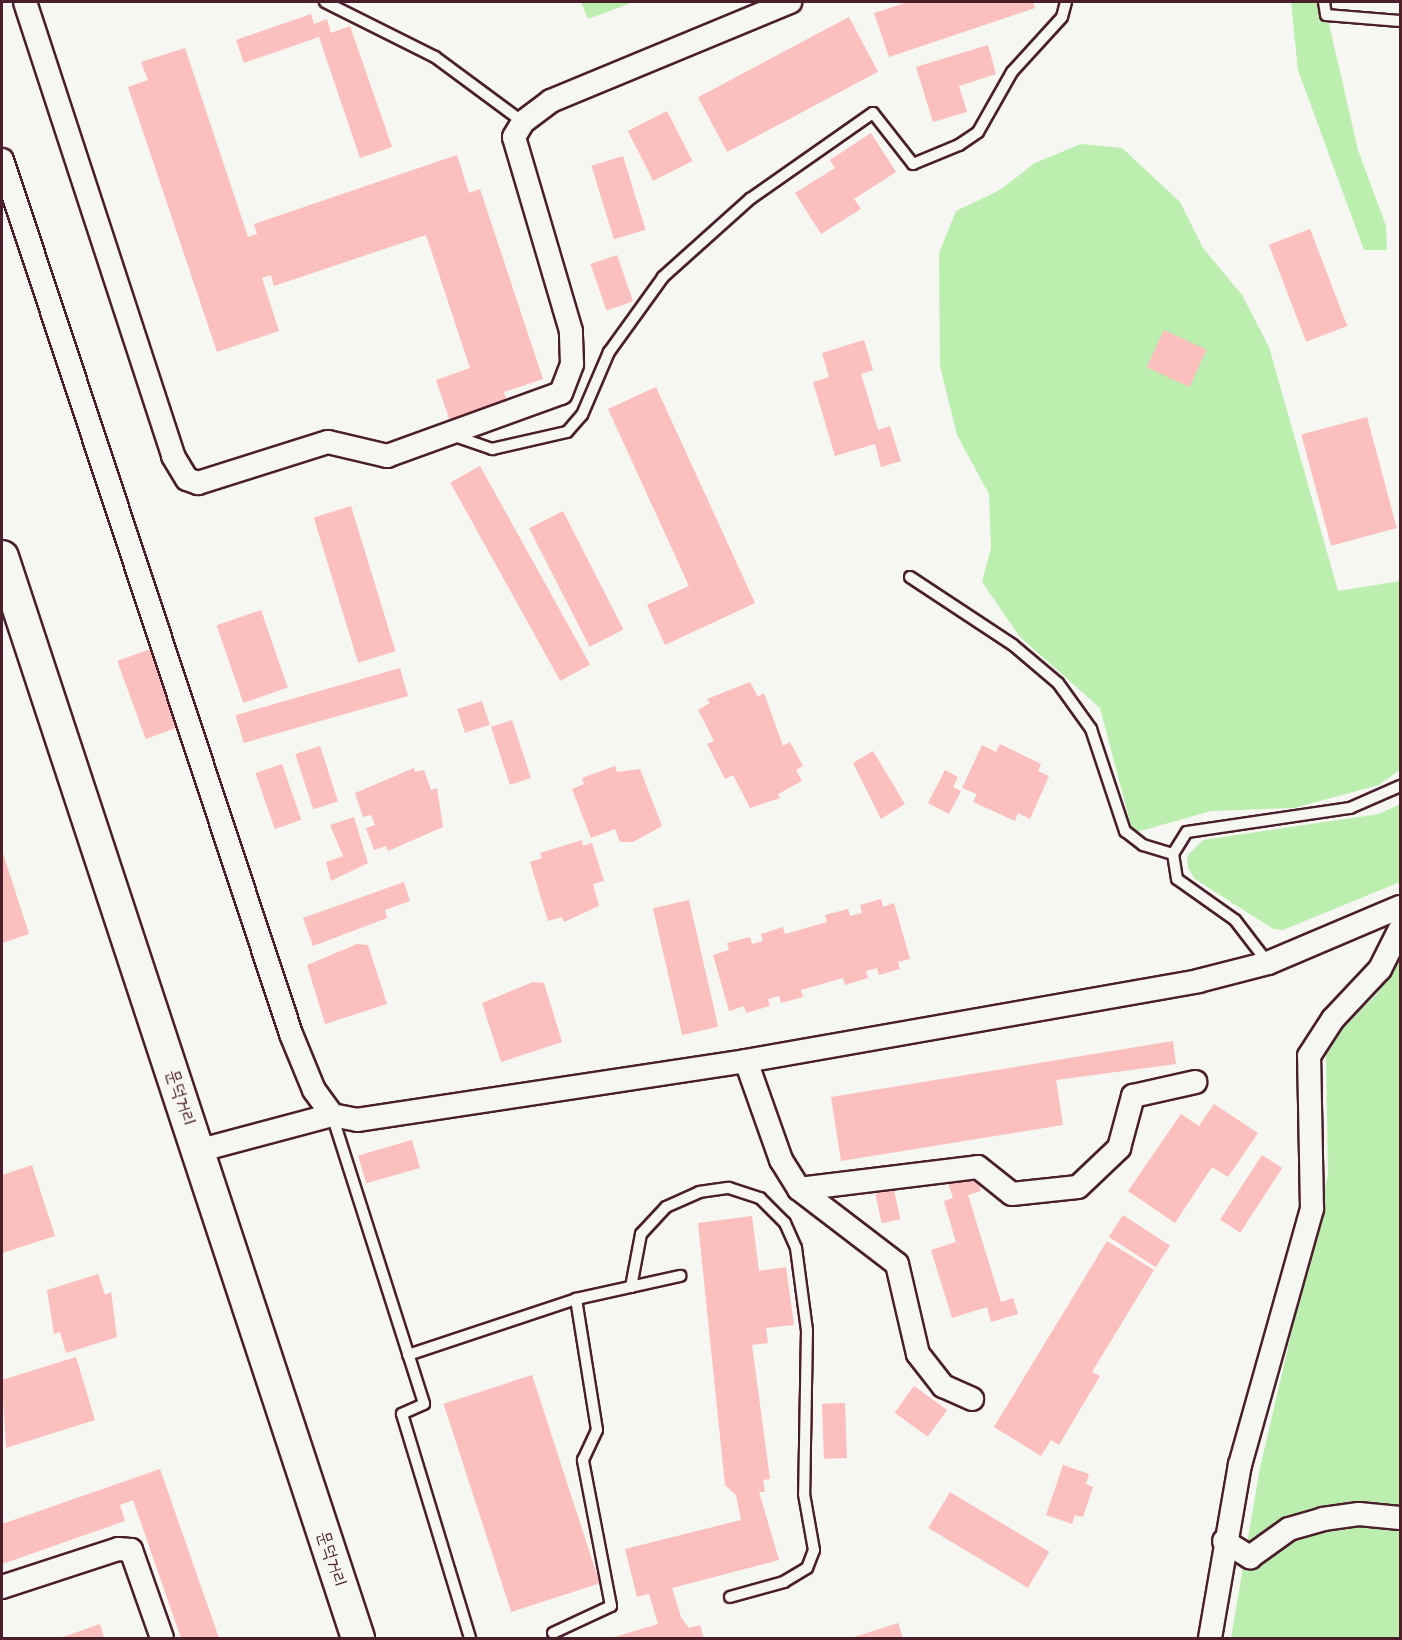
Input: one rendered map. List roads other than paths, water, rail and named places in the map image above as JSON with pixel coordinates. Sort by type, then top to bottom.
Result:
[{"type":"main road","name":"문덕거리","points":[[2,557],[357,1638]]},
{"type":"street","points":[[25,2],[173,456],[187,479],[217,479],[328,442],[387,456],[561,393],[572,364],[571,331],[514,137],[523,122],[551,101],[790,2]]},
{"type":"street","points":[[2,160],[291,1034],[314,1090],[332,1115]]},
{"type":"street","points":[[197,1151],[332,1115],[357,1120],[747,1061],[1198,981],[1268,963],[1401,907]]},
{"type":"street","points":[[1209,1638],[1224,1541],[1312,1209],[1309,1056],[1333,1019],[1380,969],[1401,929]]},
{"type":"street","points":[[747,1061],[781,1160],[799,1189],[897,1264],[918,1354],[943,1386],[972,1399]]},
{"type":"street","points":[[799,1189],[978,1167],[1012,1194],[1078,1187],[1119,1148],[1133,1096],[1195,1082]]},
{"type":"street","points":[[1224,1541],[1250,1557],[1289,1529],[1323,1519],[1359,1514],[1401,1518]]},
{"type":"street","points":[[2,1587],[118,1549],[131,1550],[162,1638]]},
{"type":"lane","points":[[325,2],[435,57],[523,122]]},
{"type":"lane","points":[[448,434],[492,449],[567,432],[582,415],[609,351],[663,277],[750,199],[873,113],[913,164],[959,145],[978,132],[1012,72],[1062,16],[1066,2]]},
{"type":"lane","points":[[1324,2],[1326,15],[1401,21]]},
{"type":"lane","points":[[910,577],[1013,645],[1058,683],[1091,729],[1125,831],[1143,845],[1173,854]]},
{"type":"lane","points":[[1268,963],[1235,920],[1177,879],[1173,854],[1187,832],[1350,808],[1401,786]]},
{"type":"lane","points":[[332,1115],[424,1404],[402,1414],[470,1638]]},
{"type":"lane","points":[[631,1287],[641,1234],[666,1207],[699,1192],[729,1188],[759,1198],[785,1223],[796,1248],[807,1330],[804,1494],[814,1550],[807,1568],[784,1582],[730,1597]]},
{"type":"lane","points":[[408,1355],[576,1299],[680,1276]]},
{"type":"lane","points":[[553,1633],[611,1606],[583,1460],[597,1430],[576,1299]]}]
